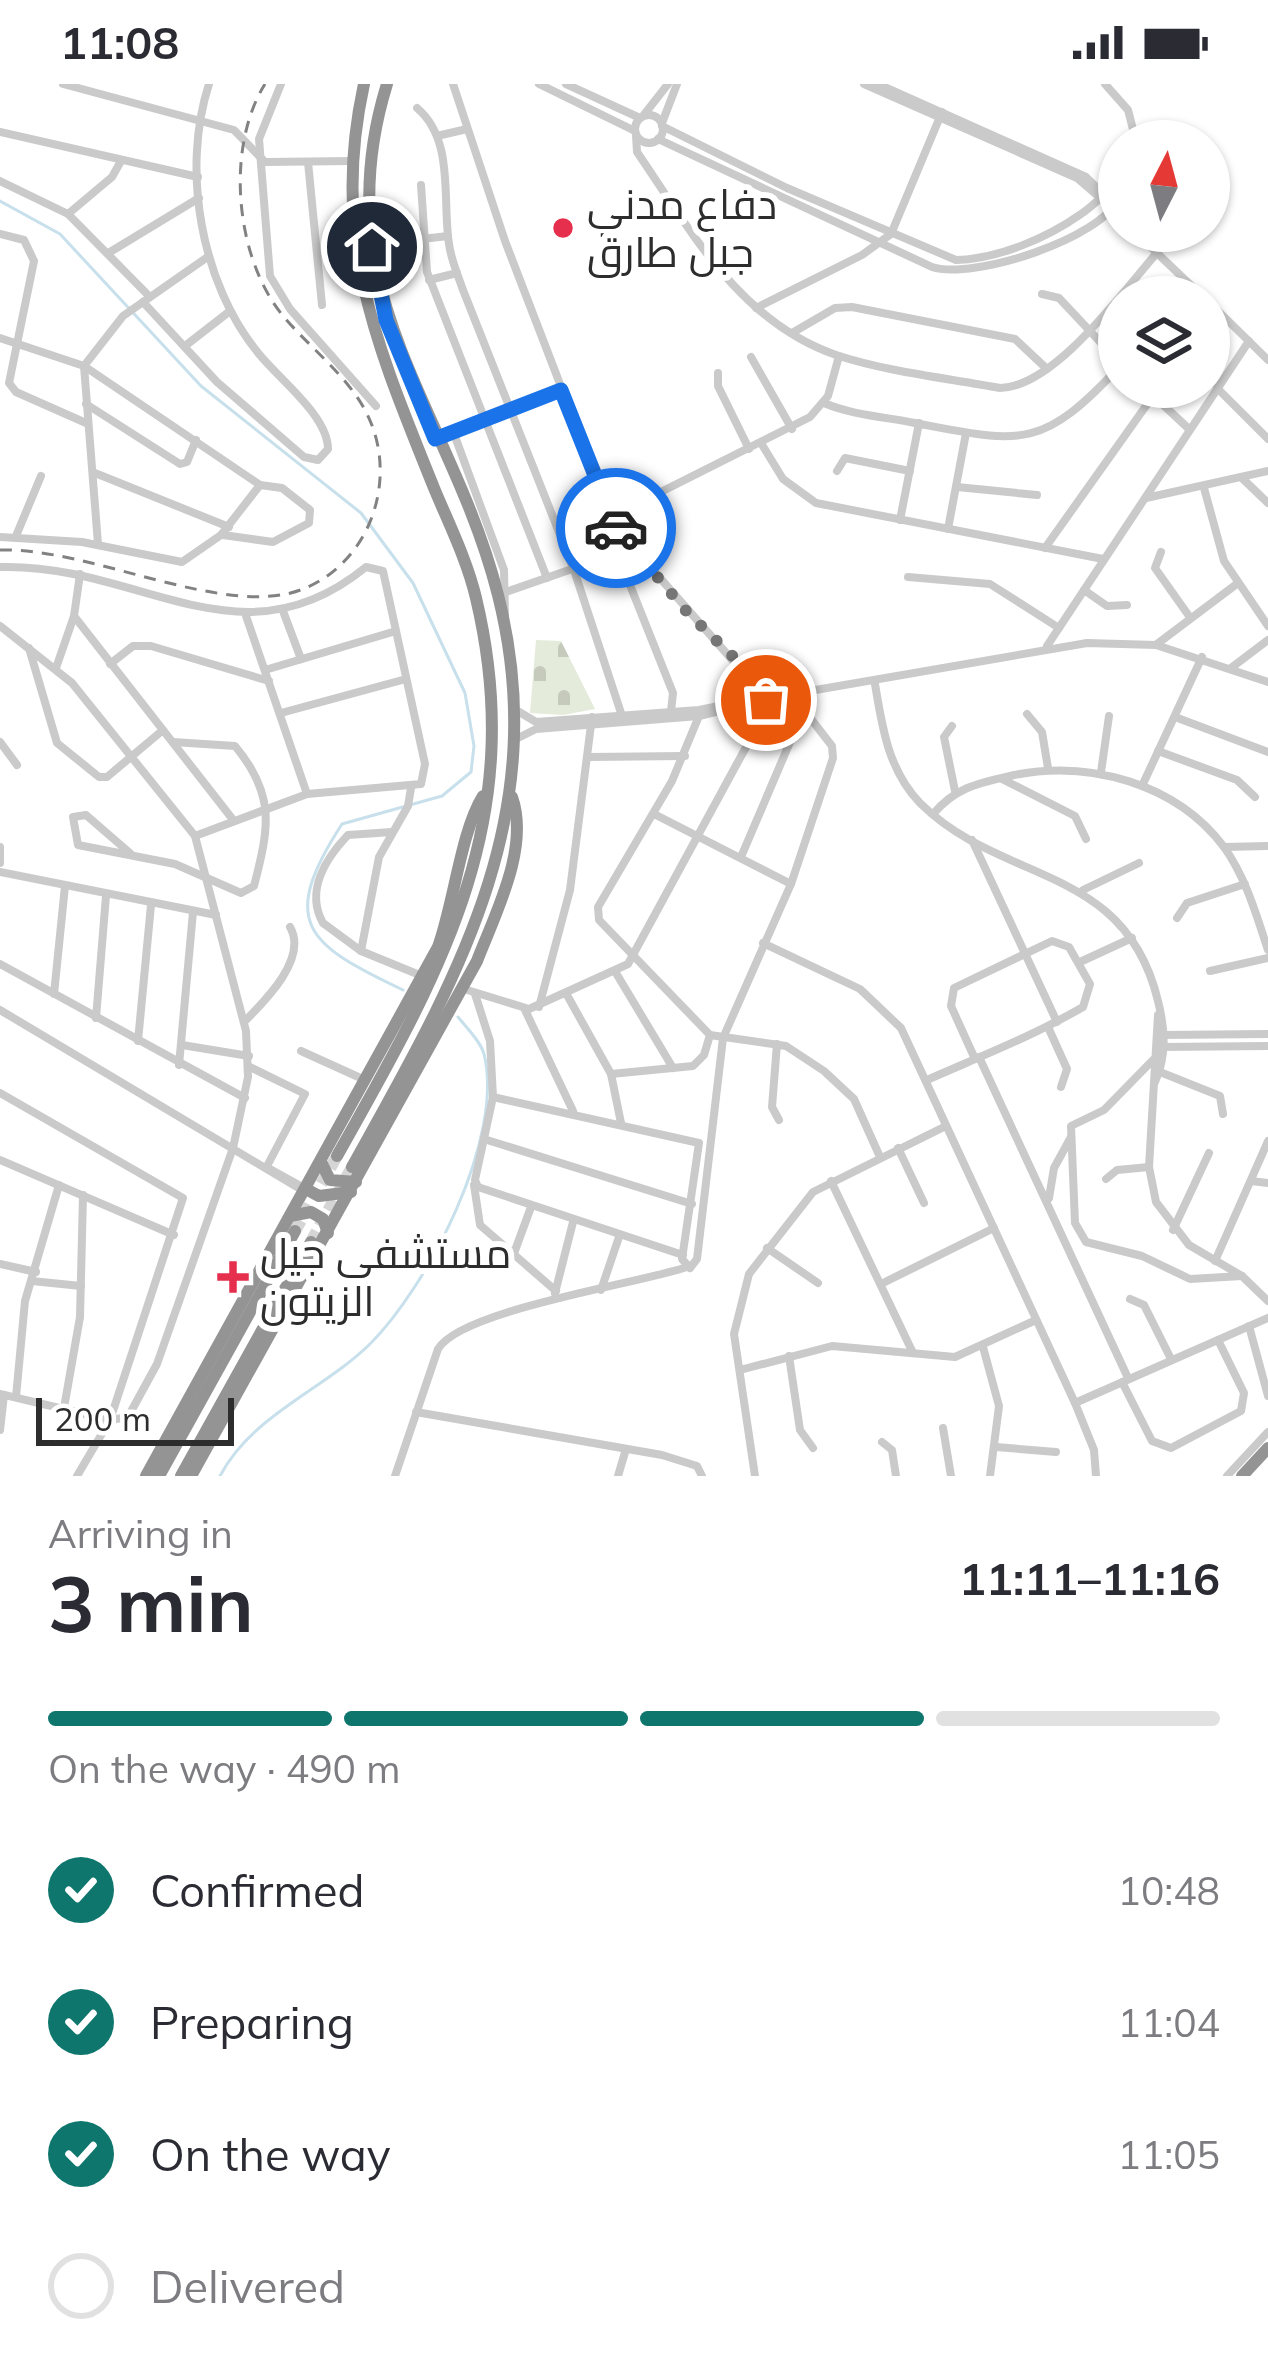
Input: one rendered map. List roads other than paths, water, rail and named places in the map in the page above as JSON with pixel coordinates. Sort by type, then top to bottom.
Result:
[{"type":"highway","points":[[337,1156],[426,997],[464,885],[487,790],[488,695],[476,598],[371,329],[353,242],[351,161],[364,84]]},
{"type":"highway","points":[[190,1476],[469,990],[517,824],[510,791],[514,706],[503,594],[392,335],[374,267],[370,181],[387,84]]},
{"type":"highway","points":[[146,1476],[290,1216],[312,1193],[321,1161],[424,977],[464,885]]},
{"type":"highway","points":[[352,1167],[453,986],[495,895]]},
{"type":"highway","points":[[321,1161],[330,1180],[354,1187]]},
{"type":"highway","points":[[312,1193],[354,1187]]},
{"type":"highway","points":[[312,1193],[330,1228]]},
{"type":"highway","points":[[290,1216],[310,1211],[330,1228]]},
{"type":"highway","points":[[159,1476],[296,1232]]},
{"type":"highway","points":[[181,1476],[310,1242]]},
{"type":"highway","points":[[1242,1476],[1268,1448]]},
{"type":"street","points":[[63,84],[240,133],[268,163],[351,161]]},
{"type":"street","points":[[0,181],[68,214],[110,253],[143,302],[217,382],[304,457],[321,458],[330,446],[326,436],[230,311],[209,256],[198,177],[198,118],[208,84]]},
{"type":"street","points":[[280,84],[260,133],[272,282],[376,406]]},
{"type":"street","points":[[453,84],[561,390],[614,521],[618,553],[673,693],[671,711]]},
{"type":"street","points":[[539,84],[646,143]]},
{"type":"street","points":[[566,84],[642,117],[654,116],[662,125],[941,256],[987,257],[1078,216],[1098,198]]},
{"type":"street","points":[[668,84],[635,133],[642,159],[712,261],[756,309],[790,333],[839,356],[1000,388],[1030,381],[1048,369],[1098,319]]},
{"type":"street","points":[[658,140],[677,84]]},
{"type":"street","points":[[865,84],[1068,167],[1098,192]]},
{"type":"street","points":[[878,84],[941,115]]},
{"type":"street","points":[[1105,84],[1128,110],[1131,120]]},
{"type":"street","points":[[417,108],[437,136],[457,273],[574,569],[621,713]]},
{"type":"street","points":[[756,309],[891,234],[941,115]]},
{"type":"street","points":[[437,136],[467,129]]},
{"type":"street","points":[[0,132],[198,177]]},
{"type":"street","points":[[646,143],[658,140],[937,269],[973,272],[1069,236],[1098,219]]},
{"type":"street","points":[[642,159],[646,143]]},
{"type":"street","points":[[68,214],[112,177],[121,161]]},
{"type":"street","points":[[308,162],[322,305]]},
{"type":"street","points":[[421,185],[429,280],[547,578]]},
{"type":"street","points":[[110,253],[200,198]]},
{"type":"street","points":[[0,234],[24,240],[34,252],[17,342],[4,370],[16,392],[88,424]]},
{"type":"street","points":[[422,239],[448,236]]},
{"type":"street","points":[[1152,252],[1179,276]]},
{"type":"street","points":[[1138,276],[1155,255]]},
{"type":"street","points":[[98,544],[84,366],[123,316],[209,256]]},
{"type":"street","points":[[429,280],[457,273]]},
{"type":"street","points":[[1042,294],[1059,298],[1098,340]]},
{"type":"street","points":[[790,333],[835,308],[852,307],[1015,339],[1048,369]]},
{"type":"street","points":[[185,346],[230,311]]},
{"type":"street","points":[[1230,323],[1268,359]]},
{"type":"street","points":[[0,338],[84,366],[260,485],[293,496],[310,510],[310,521],[273,542],[221,535]]},
{"type":"street","points":[[1230,369],[1249,341]]},
{"type":"street","points":[[614,521],[791,428],[824,404],[839,356]]},
{"type":"street","points":[[751,357],[791,428]]},
{"type":"street","points":[[718,373],[717,383],[749,448]]},
{"type":"street","points":[[824,404],[1005,439],[1045,431],[1098,387]]},
{"type":"street","points":[[435,439],[561,390]]},
{"type":"street","points":[[1230,401],[1268,439]]},
{"type":"street","points":[[84,403],[180,464],[187,462],[196,440]]},
{"type":"street","points":[[1046,548],[1145,408]]},
{"type":"street","points":[[1166,408],[1189,429]]},
{"type":"street","points":[[1046,647],[1203,408]]},
{"type":"street","points":[[900,520],[919,424]]},
{"type":"street","points":[[453,431],[496,544],[503,594],[618,553]]},
{"type":"street","points":[[948,529],[966,433]]},
{"type":"street","points":[[761,443],[783,478],[806,499],[1103,559]]},
{"type":"street","points":[[837,471],[848,458],[910,471]]},
{"type":"street","points":[[1145,498],[1268,471]]},
{"type":"street","points":[[95,472],[229,526]]},
{"type":"street","points":[[16,536],[41,476]]},
{"type":"street","points":[[1242,478],[1268,503]]},
{"type":"street","points":[[0,537],[98,544],[182,562],[221,535],[260,485]]},
{"type":"street","points":[[957,487],[1037,495]]},
{"type":"street","points":[[1204,488],[1220,549],[1268,626]]},
{"type":"street","points":[[614,521],[769,698]]},
{"type":"street","points":[[1160,552],[1155,568],[1189,616]]},
{"type":"street","points":[[0,567],[80,574],[246,616],[283,611],[326,596],[370,566],[386,577],[425,770],[421,784],[307,794],[195,836]]},
{"type":"street","points":[[56,668],[74,616],[80,574]]},
{"type":"street","points":[[908,577],[990,584],[1059,628]]},
{"type":"street","points":[[1156,645],[1238,583]]},
{"type":"street","points":[[1084,590],[1107,606],[1126,605]]},
{"type":"street","points":[[283,611],[301,659]]},
{"type":"street","points":[[74,616],[234,821]]},
{"type":"street","points":[[246,616],[307,794]]},
{"type":"street","points":[[0,626],[56,668],[195,836],[244,1022],[249,1061],[232,1148],[157,1364],[128,1417],[110,1420],[2,1395],[0,1430]]},
{"type":"street","points":[[265,670],[396,631]]},
{"type":"street","points":[[1231,668],[1268,640]]},
{"type":"street","points":[[513,740],[530,731],[621,713],[794,698],[1046,647],[1156,645],[1268,682]]},
{"type":"street","points":[[28,646],[61,750],[104,778],[163,730]]},
{"type":"street","points":[[110,664],[133,646],[151,646],[269,681]]},
{"type":"street","points":[[1142,786],[1202,657]]},
{"type":"street","points":[[281,713],[406,679]]},
{"type":"street","points":[[875,684],[898,773],[933,814],[971,839],[1082,890],[1132,938],[1160,1008],[1149,1167],[1156,1202],[1174,1231],[1242,1276],[1268,1301]]},
{"type":"street","points":[[514,706],[523,718],[536,722],[592,721],[699,716],[769,698]]},
{"type":"street","points":[[469,990],[525,1010],[616,973],[633,957],[769,698]]},
{"type":"street","points":[[395,1476],[438,1349],[449,1334],[555,1295],[601,1290],[687,1267],[697,1259],[723,1038],[791,884],[833,758],[829,741],[802,714],[794,698]]},
{"type":"street","points":[[741,857],[802,714]]},
{"type":"street","points":[[1028,714],[1042,732],[1048,768]]},
{"type":"street","points":[[699,716],[685,756],[597,911],[604,929],[710,1035],[777,1044],[802,1054],[850,1095],[880,1157]]},
{"type":"street","points":[[1101,772],[1109,716]]},
{"type":"street","points":[[1175,717],[1268,752]]},
{"type":"street","points":[[539,1006],[570,890],[592,721]]},
{"type":"street","points":[[952,726],[944,742],[956,791]]},
{"type":"street","points":[[0,742],[17,765]]},
{"type":"street","points":[[131,854],[86,815],[73,817],[78,845],[131,854],[241,893],[251,889],[269,809],[235,746],[173,742]]},
{"type":"street","points":[[1158,752],[1237,780],[1255,797]]},
{"type":"street","points":[[589,757],[685,756]]},
{"type":"street","points":[[933,814],[956,791],[1048,768],[1101,772],[1142,786],[1189,815],[1223,847],[1245,884],[1268,954],[1210,971]]},
{"type":"street","points":[[1000,778],[1075,816],[1086,839]]},
{"type":"street","points":[[362,951],[377,861],[411,788]]},
{"type":"street","points":[[654,814],[791,884]]},
{"type":"street","points":[[394,832],[348,835],[328,859],[316,890],[323,923],[362,951],[424,977]]},
{"type":"street","points":[[971,839],[1052,1024],[1067,1069],[1061,1087]]},
{"type":"street","points":[[1223,847],[1268,846]]},
{"type":"street","points":[[0,847],[0,868],[106,896],[217,915]]},
{"type":"street","points":[[1082,890],[1138,863]]},
{"type":"street","points":[[1177,918],[1187,903],[1245,884]]},
{"type":"street","points":[[54,994],[65,886]]},
{"type":"street","points":[[96,1018],[106,896]]},
{"type":"street","points":[[138,1041],[151,905]]},
{"type":"street","points":[[179,1065],[193,912]]},
{"type":"street","points":[[244,1022],[289,964],[295,942],[290,927]]},
{"type":"street","points":[[1080,962],[1132,938]]},
{"type":"street","points":[[927,1080],[977,1058],[1052,1024],[1082,1007],[1090,996],[1080,962],[1058,941],[1024,952],[954,988],[951,1006],[977,1058],[1049,1200],[1152,1441],[1171,1448],[1241,1411],[1244,1394],[1218,1340]]},
{"type":"street","points":[[763,943],[877,1000],[902,1028],[1075,1402],[1094,1450],[1096,1476]]},
{"type":"street","points":[[0,964],[245,1098]]},
{"type":"street","points":[[616,973],[673,1068]]},
{"type":"street","points":[[469,990],[490,1041],[493,1097],[474,1184],[480,1226],[555,1295]]},
{"type":"street","points":[[567,995],[611,1074],[621,1123]]},
{"type":"street","points":[[0,1010],[312,1193]]},
{"type":"street","points":[[525,1010],[573,1111]]},
{"type":"street","points":[[1160,1035],[1268,1034]]},
{"type":"street","points":[[611,1074],[699,1063],[710,1035]]},
{"type":"street","points":[[777,1044],[772,1107],[779,1120]]},
{"type":"street","points":[[182,1045],[249,1061],[304,1094],[266,1168]]},
{"type":"street","points":[[1159,1047],[1268,1046]]},
{"type":"street","points":[[301,1051],[366,1081]]},
{"type":"street","points":[[1155,1068],[1220,1096],[1223,1114]]},
{"type":"street","points":[[1155,1068],[1104,1110],[1074,1122],[1075,1223],[1086,1242],[1142,1256],[1184,1278],[1242,1276]]},
{"type":"street","points":[[0,1093],[182,1196],[174,1235],[110,1420],[77,1476]]},
{"type":"street","points":[[493,1097],[573,1111],[699,1143],[683,1255],[687,1267]]},
{"type":"street","points":[[755,1476],[736,1311],[749,1274],[797,1207],[831,1180],[946,1126]]},
{"type":"street","points":[[1049,1200],[1054,1168],[1071,1136]]},
{"type":"street","points":[[487,1140],[692,1204]]},
{"type":"street","points":[[1215,1261],[1268,1142]]},
{"type":"street","points":[[898,1148],[924,1203]]},
{"type":"street","points":[[1174,1231],[1209,1153]]},
{"type":"street","points":[[0,1160],[174,1235]]},
{"type":"street","points":[[1106,1179],[1117,1170],[1149,1167]]},
{"type":"street","points":[[831,1180],[914,1354]]},
{"type":"street","points":[[1251,1181],[1268,1183]]},
{"type":"street","points":[[474,1184],[531,1208],[683,1255]]},
{"type":"street","points":[[16,1396],[23,1311],[58,1185]]},
{"type":"street","points":[[64,1408],[80,1286],[83,1195]]},
{"type":"street","points":[[513,1256],[531,1208]]},
{"type":"street","points":[[555,1295],[574,1222]]},
{"type":"street","points":[[881,1284],[994,1228]]},
{"type":"street","points":[[601,1290],[619,1237]]},
{"type":"street","points":[[766,1248],[818,1283]]},
{"type":"street","points":[[0,1264],[80,1286]]},
{"type":"street","points":[[1130,1299],[1144,1305],[1171,1358]]},
{"type":"street","points":[[1075,1402],[1268,1318]]},
{"type":"street","points":[[740,1370],[832,1346],[946,1358],[983,1347],[1036,1320]]},
{"type":"street","points":[[1250,1326],[1268,1396]]},
{"type":"street","points":[[983,1347],[999,1397],[990,1476]]},
{"type":"street","points":[[789,1356],[800,1430],[813,1448]]},
{"type":"street","points":[[416,1412],[626,1449],[698,1466],[702,1476]]},
{"type":"street","points":[[943,1428],[951,1476]]},
{"type":"street","points":[[1228,1476],[1268,1432]]},
{"type":"street","points":[[882,1442],[892,1450],[896,1476]]},
{"type":"street","points":[[996,1448],[1056,1452]]},
{"type":"street","points":[[618,1476],[626,1449]]},
{"type":"waterway","points":[[0,201],[60,234],[201,386],[361,513],[413,583],[465,693],[474,746],[471,772],[442,796],[342,824],[311,885],[308,908],[312,927],[324,943],[403,990]]},
{"type":"waterway","points":[[220,1476],[250,1436],[370,1344],[437,1249],[472,1167],[488,1088],[482,1049],[458,1017]]},
{"type":"tunnel","points":[[295,1231],[337,1156]]},
{"type":"tunnel","points":[[311,1242],[352,1167]]},
{"type":"railway","points":[[0,550],[75,559],[236,596],[272,596],[303,589],[327,576],[362,539],[379,490],[376,439],[367,414],[267,293],[246,235],[241,203],[244,139],[265,84]]},
{"type":"place","name":"دفاع مدني جبل طارق","points":[[563,228]]},
{"type":"place","name":"مستشفى جيل الزيتون","points":[[233,1277]]}]
